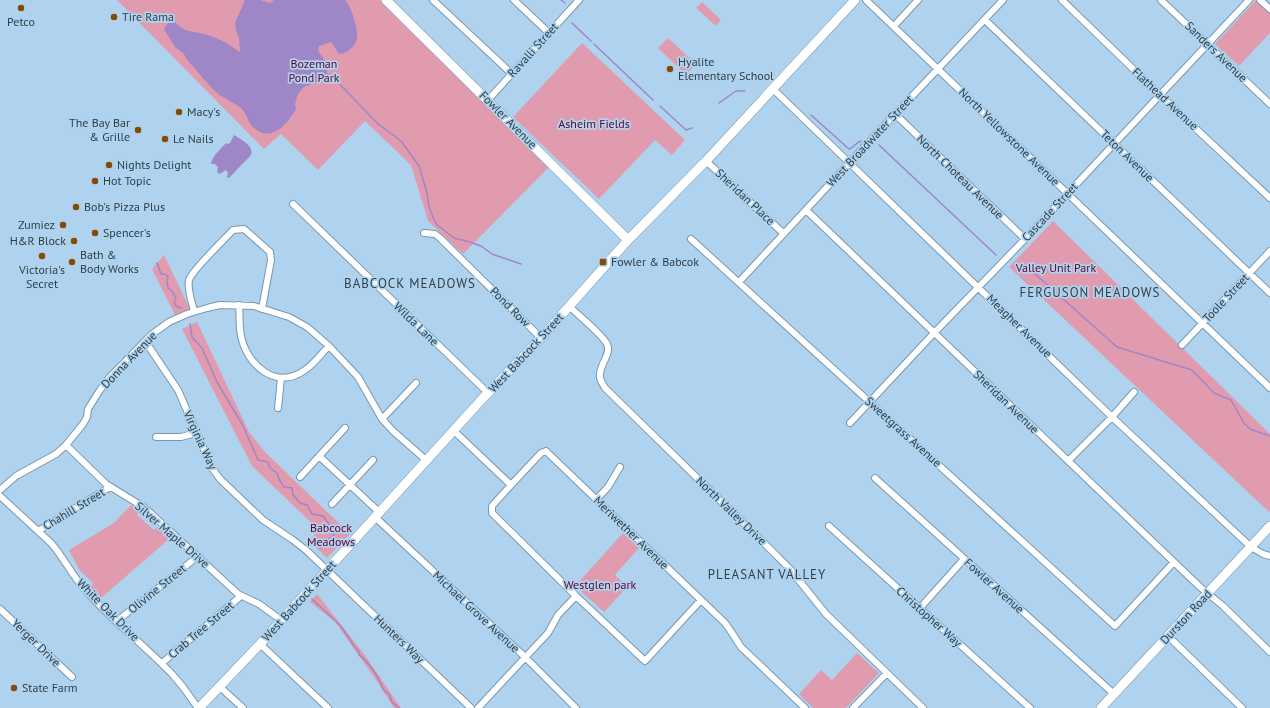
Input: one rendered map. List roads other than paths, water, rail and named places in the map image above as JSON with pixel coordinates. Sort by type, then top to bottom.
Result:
[{"type":"street","name":"Fowler Avenue","points":[[386,0],[628,240]]},
{"type":"street","points":[[433,0],[512,74]]},
{"type":"street","points":[[514,0],[548,32]]},
{"type":"street","name":"Ravalli Street","points":[[488,100],[548,32],[579,0]]},
{"type":"street","name":"West Babcock Street","points":[[198,708],[260,644],[453,430],[541,338],[628,240],[706,161],[855,0]]},
{"type":"street","name":"North Yellowstone Avenue","points":[[866,0],[1270,388]]},
{"type":"street","points":[[894,26],[918,0]]},
{"type":"street","name":"West Broadwater Street","points":[[738,282],[1003,0]]},
{"type":"street","name":"Flathead Avenue","points":[[1062,0],[1160,96],[1270,198]]},
{"type":"street","name":"Sanders Avenue","points":[[1161,0],[1270,104]]},
{"type":"street","name":"Cascade Street","points":[[850,423],[934,333],[980,288],[1249,0]]},
{"type":"street","points":[[1260,0],[1270,9]]},
{"type":"street","name":"Teton Avenue","points":[[985,20],[1270,293]]},
{"type":"street","name":"Meagher Avenue","points":[[773,89],[1112,417],[1251,547],[1270,556]]},
{"type":"street","name":"North Choteau Avenue","points":[[895,114],[1025,239]]},
{"type":"street","name":"Sheridan Place","points":[[706,161],[784,233]]},
{"type":"street","name":"Wilda Lane","points":[[293,204],[488,393]]},
{"type":"street","name":"Sheridan Avenue","points":[[806,210],[1270,652]]},
{"type":"street","points":[[194,311],[189,287],[190,278],[233,230],[244,230],[270,252],[271,260],[262,308]]},
{"type":"street","name":"Pond Row","points":[[424,233],[435,234],[440,238],[541,338]]},
{"type":"street","name":"Sweetgrass Avenue","points":[[691,239],[1114,626],[1174,562]]},
{"type":"street","name":"Toole Street","points":[[1182,345],[1270,251]]},
{"type":"street","name":"Donna Avenue","points":[[0,490],[16,476],[46,460],[66,445],[83,424],[87,417],[88,409],[108,379],[159,329],[169,322],[194,311],[220,305],[254,306],[262,308],[289,317],[306,327],[329,346],[358,377],[382,419],[393,431],[426,460]]},
{"type":"street","points":[[239,305],[241,337],[251,359],[264,373],[281,378],[298,374],[305,371],[329,346]]},
{"type":"street","name":"North Valley Drive","points":[[569,306],[599,334],[607,344],[608,350],[600,372],[601,382],[605,388],[789,568],[826,614],[923,708]]},
{"type":"street","name":"Virginia Way","points":[[146,341],[178,390],[212,468],[220,479],[263,520],[294,540],[327,570]]},
{"type":"street","points":[[278,408],[281,378]]},
{"type":"street","points":[[382,419],[416,384]]},
{"type":"street","points":[[1068,461],[1112,417],[1134,392]]},
{"type":"street","points":[[300,477],[345,428]]},
{"type":"street","points":[[453,430],[511,485],[492,506],[492,513],[576,596],[645,661],[701,600]]},
{"type":"street","points":[[156,437],[181,437],[196,434]]},
{"type":"street","name":"Silver Maple Drive","points":[[66,445],[110,487],[144,508],[241,596],[259,604],[281,620]]},
{"type":"street","name":"Meriwether Avenue","points":[[511,485],[541,453],[546,451],[701,600],[730,630],[741,647],[805,708]]},
{"type":"street","name":"Michael Grove Avenue","points":[[319,456],[350,485],[377,515],[576,708]]},
{"type":"street","points":[[332,504],[374,460]]},
{"type":"street","points":[[596,500],[608,487],[620,468]]},
{"type":"street","name":"Fowler Avenue","points":[[875,478],[1114,694]]},
{"type":"street","name":"Chahill Street","points":[[38,531],[110,487]]},
{"type":"street","name":"White Oak Drive","points":[[0,496],[59,552],[74,576],[88,594],[162,663],[183,686],[198,708]]},
{"type":"street","name":"Christopher Way","points":[[829,526],[1030,708]]},
{"type":"street","name":"Durston Road","points":[[1101,708],[1270,526]]},
{"type":"street","name":"Olivine Street","points":[[117,621],[197,557]]},
{"type":"street","points":[[920,608],[964,559]]},
{"type":"street","name":"Hunters Way","points":[[327,570],[471,708]]},
{"type":"street","name":"Crab Tree Street","points":[[162,663],[241,596]]},
{"type":"street","points":[[478,708],[548,633],[558,615],[576,596]]},
{"type":"street","name":"Yerger Drive","points":[[0,609],[72,677]]},
{"type":"street","points":[[1168,636],[1242,708]]},
{"type":"street","points":[[260,644],[328,708]]},
{"type":"street","points":[[854,708],[887,673]]},
{"type":"street","points":[[220,687],[243,708]]},
{"type":"waterway","points":[[561,0],[565,3]]},
{"type":"waterway","points":[[572,23],[591,41]]},
{"type":"waterway","points":[[594,44],[653,100]]},
{"type":"waterway","points":[[327,74],[333,77],[378,124],[401,141],[419,166],[427,193],[429,207],[436,224],[454,238],[481,246],[492,254],[521,264]]},
{"type":"waterway","points":[[719,103],[736,91],[745,91]]},
{"type":"waterway","points":[[660,106],[686,130],[692,128]]},
{"type":"waterway","points":[[811,115],[849,149],[861,141]]},
{"type":"waterway","points":[[879,145],[996,255]]},
{"type":"waterway","points":[[157,263],[161,274],[168,276],[168,288],[172,291],[176,298],[174,302],[176,306],[181,308]]},
{"type":"waterway","points":[[1014,266],[1025,265],[1117,347],[1192,370],[1214,393],[1231,400],[1244,423],[1250,429],[1270,436]]},
{"type":"waterway","points":[[190,324],[192,337],[202,348],[217,382],[243,426],[258,460],[268,462],[270,468],[277,473],[284,487],[292,488],[293,495],[300,503],[307,505],[312,514],[323,516],[331,527],[334,536],[326,541],[320,548]]},
{"type":"waterway","points":[[312,599],[341,626],[359,652],[359,655],[371,667],[379,679],[383,689],[389,694],[392,702],[399,708]]},
{"type":"place","name":"Petco","points":[[21,8]]},
{"type":"place","name":"Tire Rama","points":[[114,17]]},
{"type":"place","name":"Hyalite Elementary School","points":[[670,69]]},
{"type":"place","name":"Macy's","points":[[179,112]]},
{"type":"place","name":"The Bay Bar & Grille","points":[[138,130]]},
{"type":"place","name":"Le Nails","points":[[165,139]]},
{"type":"place","name":"Nights Delight","points":[[109,165]]},
{"type":"place","name":"Hot Topic","points":[[95,181]]},
{"type":"place","name":"Bob's Pizza Plus","points":[[76,207]]},
{"type":"place","name":"Zumiez","points":[[63,225]]},
{"type":"place","name":"Spencer's","points":[[95,233]]},
{"type":"place","name":"H&R Block","points":[[74,241]]},
{"type":"place","name":"Victoria's Secret","points":[[42,256]]},
{"type":"place","name":"Bath & Body Works","points":[[72,262]]},
{"type":"place","name":"Fowler & Babcok","points":[[603,262]]},
{"type":"place","name":"State Farm","points":[[14,688]]},
{"type":"district","name":"BABCOCK MEADOWS","points":[[410,283]]},
{"type":"district","name":"FERGUSON MEADOWS","points":[[1090,292]]},
{"type":"district","name":"PLEASANT VALLEY","points":[[767,574]]},
{"type":"park label","name":"Bozeman Pond Park","points":[[314,71]]},
{"type":"park label","name":"Asheim Fields","points":[[594,124]]},
{"type":"park label","name":"Valley Unit Park","points":[[1056,268]]},
{"type":"park label","name":"Babcock Meadows","points":[[331,535]]},
{"type":"park label","name":"Westglen park","points":[[600,585]]}]
